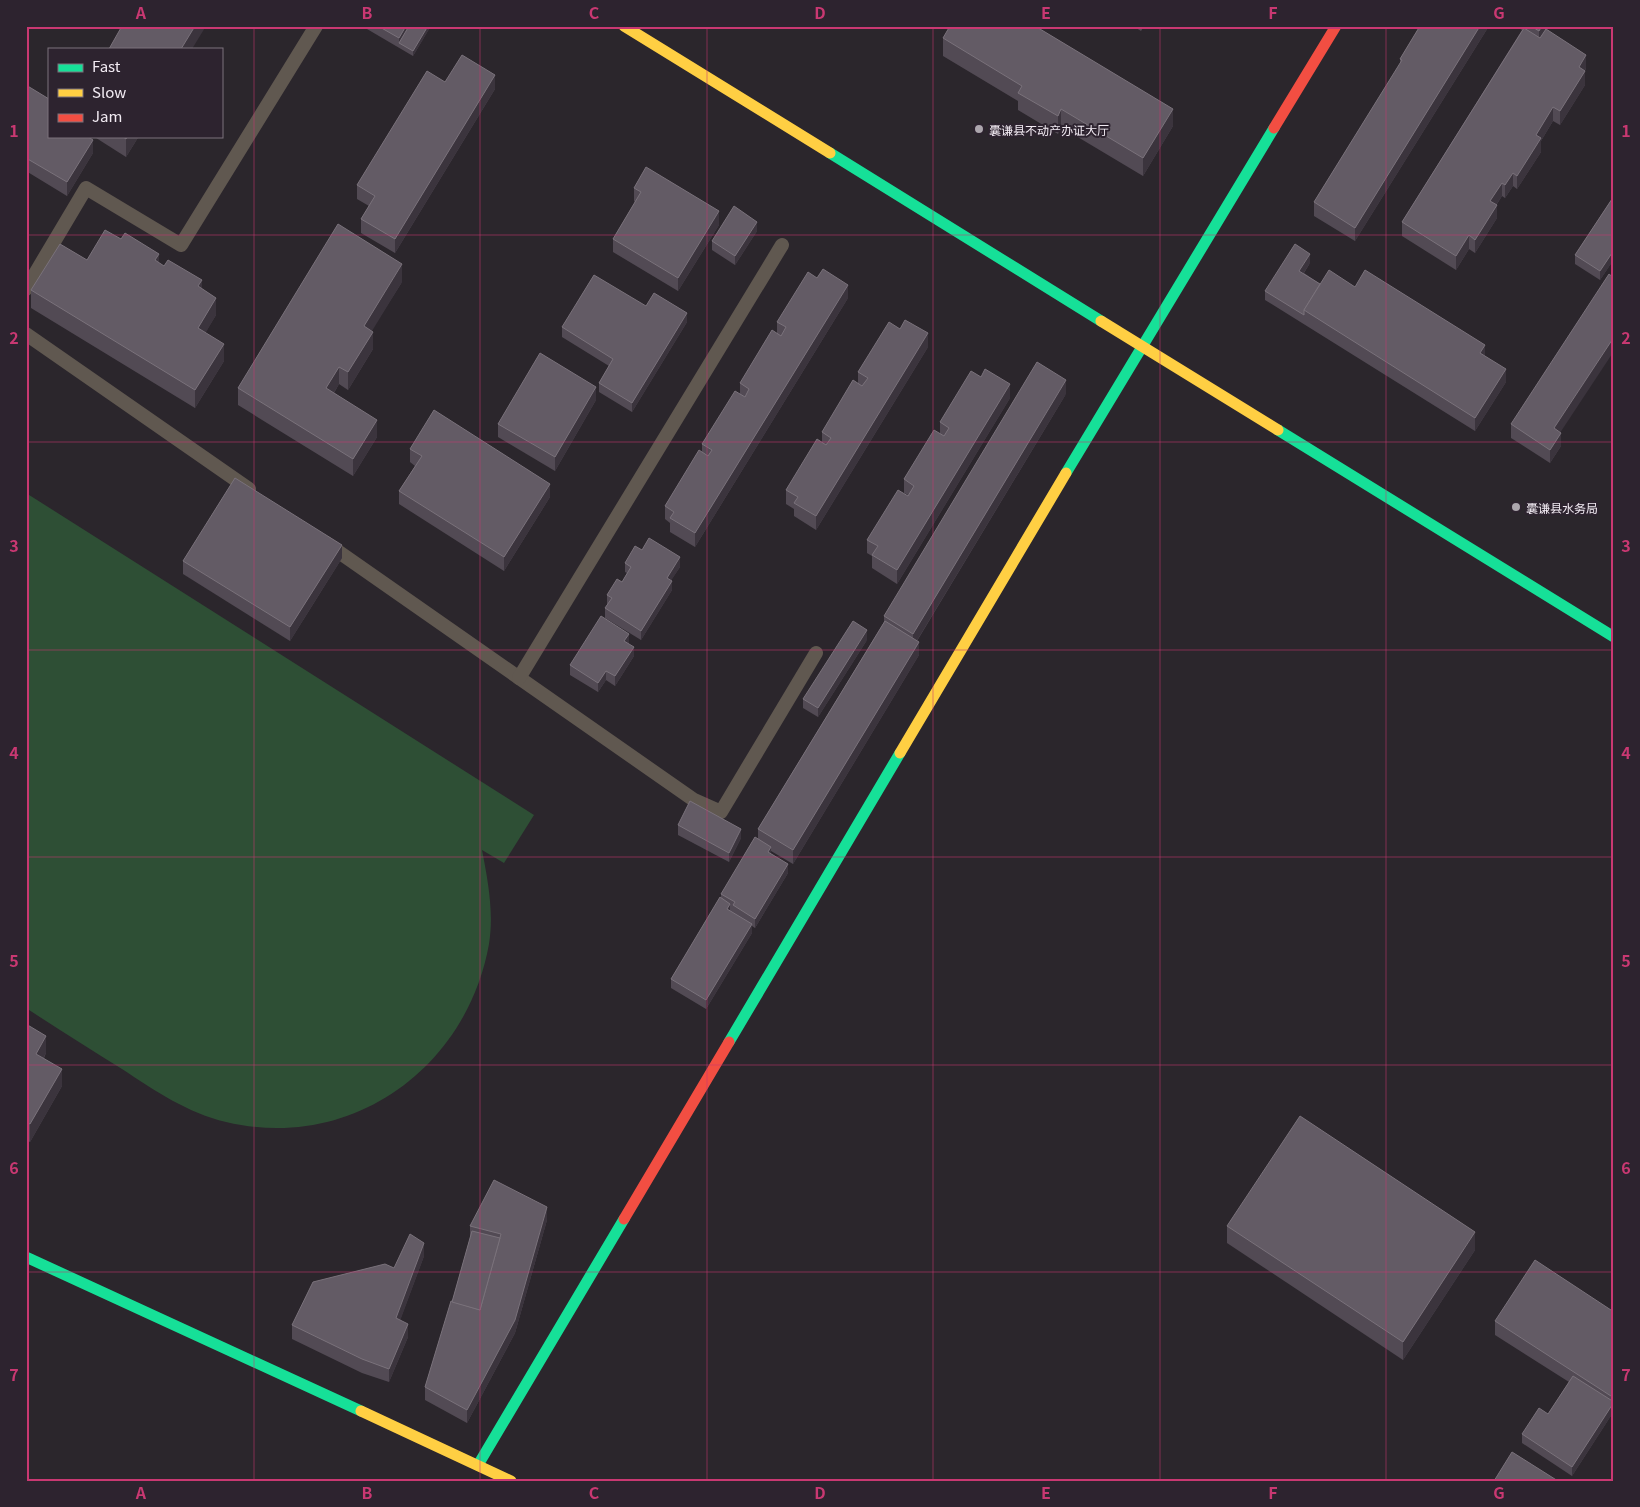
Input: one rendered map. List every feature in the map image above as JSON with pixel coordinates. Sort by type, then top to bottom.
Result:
[{"type":"main road","points":[[624,26],[1614,637]]},
{"type":"main road","points":[[478,1465],[1141,346],[1336,26]]},
{"type":"main road","points":[[26,1258],[511,1481]]},
{"type":"lane","points":[[28,284],[86,188],[181,245],[316,26]]},
{"type":"lane","points":[[520,678],[782,246]]},
{"type":"lane","points":[[26,334],[261,497]]},
{"type":"lane","points":[[317,537],[694,800],[721,812],[816,653]]},
{"type":"green space","points":[[26,493],[534,815],[504,863],[482,850],[491,908],[491,920],[489,944],[477,988],[456,1028],[429,1063],[396,1091],[358,1112],[317,1124],[272,1128],[226,1122],[198,1113],[172,1100],[26,1008]]},
{"type":"building","points":[[122,26],[195,26],[182,48],[110,48]]},
{"type":"building","points":[[378,26],[406,26],[399,38]]},
{"type":"building","points":[[409,26],[428,26],[413,51],[399,43]]},
{"type":"building","points":[[950,26],[1035,26],[1173,109],[1143,158],[1061,109],[1058,116],[1018,93],[1022,86],[943,38]]},
{"type":"building","points":[[1420,26],[1480,26],[1355,228],[1314,202],[1402,60],[1400,59]]},
{"type":"building","points":[[1531,26],[1542,26],[1539,31]]},
{"type":"building","points":[[1524,28],[1540,38],[1546,29],[1586,55],[1579,67],[1585,71],[1560,111],[1553,107],[1536,135],[1541,138],[1517,176],[1513,173],[1505,185],[1502,183],[1490,201],[1497,205],[1475,240],[1469,235],[1456,256],[1402,222]]},
{"type":"building","points":[[462,55],[495,75],[395,239],[361,219],[375,196],[357,185],[427,71],[445,82]]},
{"type":"building","points":[[26,85],[48,98],[48,138],[90,138],[93,140],[67,182],[26,158]]},
{"type":"building","points":[[646,167],[719,211],[678,278],[613,239],[641,192],[634,188]]},
{"type":"building","points":[[1614,196],[1614,250],[1600,271],[1575,255]]},
{"type":"building","points":[[734,206],[757,222],[735,256],[712,241]]},
{"type":"building","points":[[338,224],[402,264],[364,326],[373,332],[348,372],[339,367],[326,388],[377,420],[353,459],[238,388]]},
{"type":"building","points":[[105,230],[121,239],[125,233],[159,254],[155,260],[164,266],[168,260],[202,280],[198,286],[216,298],[198,328],[224,344],[195,390],[31,290],[60,244],[87,260]]},
{"type":"building","points":[[1295,244],[1310,254],[1299,271],[1320,284],[1304,310],[1304,315],[1265,291]]},
{"type":"building","points":[[823,269],[848,285],[695,533],[670,518],[674,512],[665,506],[699,450],[708,456],[712,450],[702,444],[735,391],[745,397],[749,389],[740,383],[772,330],[781,336],[786,327],[777,322],[808,272],[817,278]]},
{"type":"building","points":[[1329,270],[1355,287],[1365,270],[1485,345],[1480,353],[1506,369],[1475,418],[1304,310]]},
{"type":"building","points":[[1609,274],[1614,278],[1614,337],[1554,428],[1561,433],[1550,450],[1511,424]]},
{"type":"building","points":[[594,275],[646,306],[654,293],[687,313],[632,403],[599,383],[613,359],[562,327]]},
{"type":"building","points":[[905,320],[928,333],[816,516],[794,503],[798,497],[786,490],[817,439],[826,445],[831,438],[822,432],[853,380],[862,386],[868,378],[858,372],[889,322],[900,329]]},
{"type":"building","points":[[540,353],[596,387],[555,457],[498,424]]},
{"type":"building","points":[[1037,362],[1066,380],[913,634],[884,616]]},
{"type":"building","points":[[985,369],[1010,384],[897,570],[872,555],[878,546],[867,540],[898,490],[908,496],[914,486],[904,479],[934,430],[944,436],[949,428],[940,422],[971,371],[981,377]]},
{"type":"building","points":[[434,410],[550,484],[504,557],[399,491],[422,456],[410,449]]},
{"type":"building","points":[[235,478],[342,545],[290,627],[183,561]]},
{"type":"building","points":[[649,538],[680,557],[667,578],[672,581],[641,631],[605,608],[612,598],[607,595],[617,579],[622,582],[631,567],[625,563],[635,546],[642,550]]},
{"type":"building","points":[[601,616],[629,634],[624,641],[634,647],[615,676],[606,671],[598,683],[570,665]]},
{"type":"building","points":[[853,621],[867,630],[818,708],[803,699]]},
{"type":"building","points":[[885,621],[919,642],[793,850],[758,829]]},
{"type":"building","points":[[690,801],[741,829],[729,853],[678,825]]},
{"type":"building","points":[[755,837],[771,847],[768,852],[788,864],[755,919],[733,905],[735,902],[721,894]]},
{"type":"building","points":[[720,897],[730,904],[727,909],[752,924],[706,1000],[671,979]]},
{"type":"building","points":[[26,1024],[46,1036],[36,1054],[62,1069],[30,1124],[26,1122]]},
{"type":"building","points":[[1300,1116],[1475,1232],[1403,1342],[1227,1226]]},
{"type":"building","points":[[494,1180],[547,1207],[515,1320],[467,1410],[425,1387],[451,1301],[480,1310],[501,1234],[470,1226]]},
{"type":"building","points":[[472,1231],[500,1238],[480,1310],[452,1302]]},
{"type":"building","points":[[410,1234],[424,1243],[396,1318],[408,1324],[389,1369],[362,1359],[292,1325],[313,1282],[385,1264],[394,1268]]},
{"type":"building","points":[[1535,1260],[1614,1312],[1614,1398],[1495,1321]]},
{"type":"building","points":[[1573,1376],[1614,1402],[1572,1467],[1522,1434],[1539,1408],[1548,1414]]},
{"type":"building","points":[[1512,1452],[1558,1481],[1494,1481]]},
{"type":"traffic: fast","points":[[1066,473],[1274,128]]},
{"type":"traffic: fast","points":[[830,153],[1101,321]]},
{"type":"traffic: fast","points":[[1278,430],[1614,637]]},
{"type":"traffic: fast","points":[[729,1042],[900,753]]},
{"type":"traffic: fast","points":[[478,1465],[624,1219]]},
{"type":"traffic: fast","points":[[26,1257],[361,1411]]},
{"type":"traffic: slow","points":[[624,26],[830,153]]},
{"type":"traffic: slow","points":[[1101,321],[1278,430]]},
{"type":"traffic: slow","points":[[900,753],[1066,473]]},
{"type":"traffic: slow","points":[[361,1411],[511,1481]]},
{"type":"traffic: jam","points":[[1274,128],[1336,26]]},
{"type":"traffic: jam","points":[[624,1219],[729,1042]]},
{"type":"place","name":"囊谦县不动产办证大厅","points":[[979,129]]},
{"type":"place","name":"囊谦县水务局","points":[[1516,507]]}]
